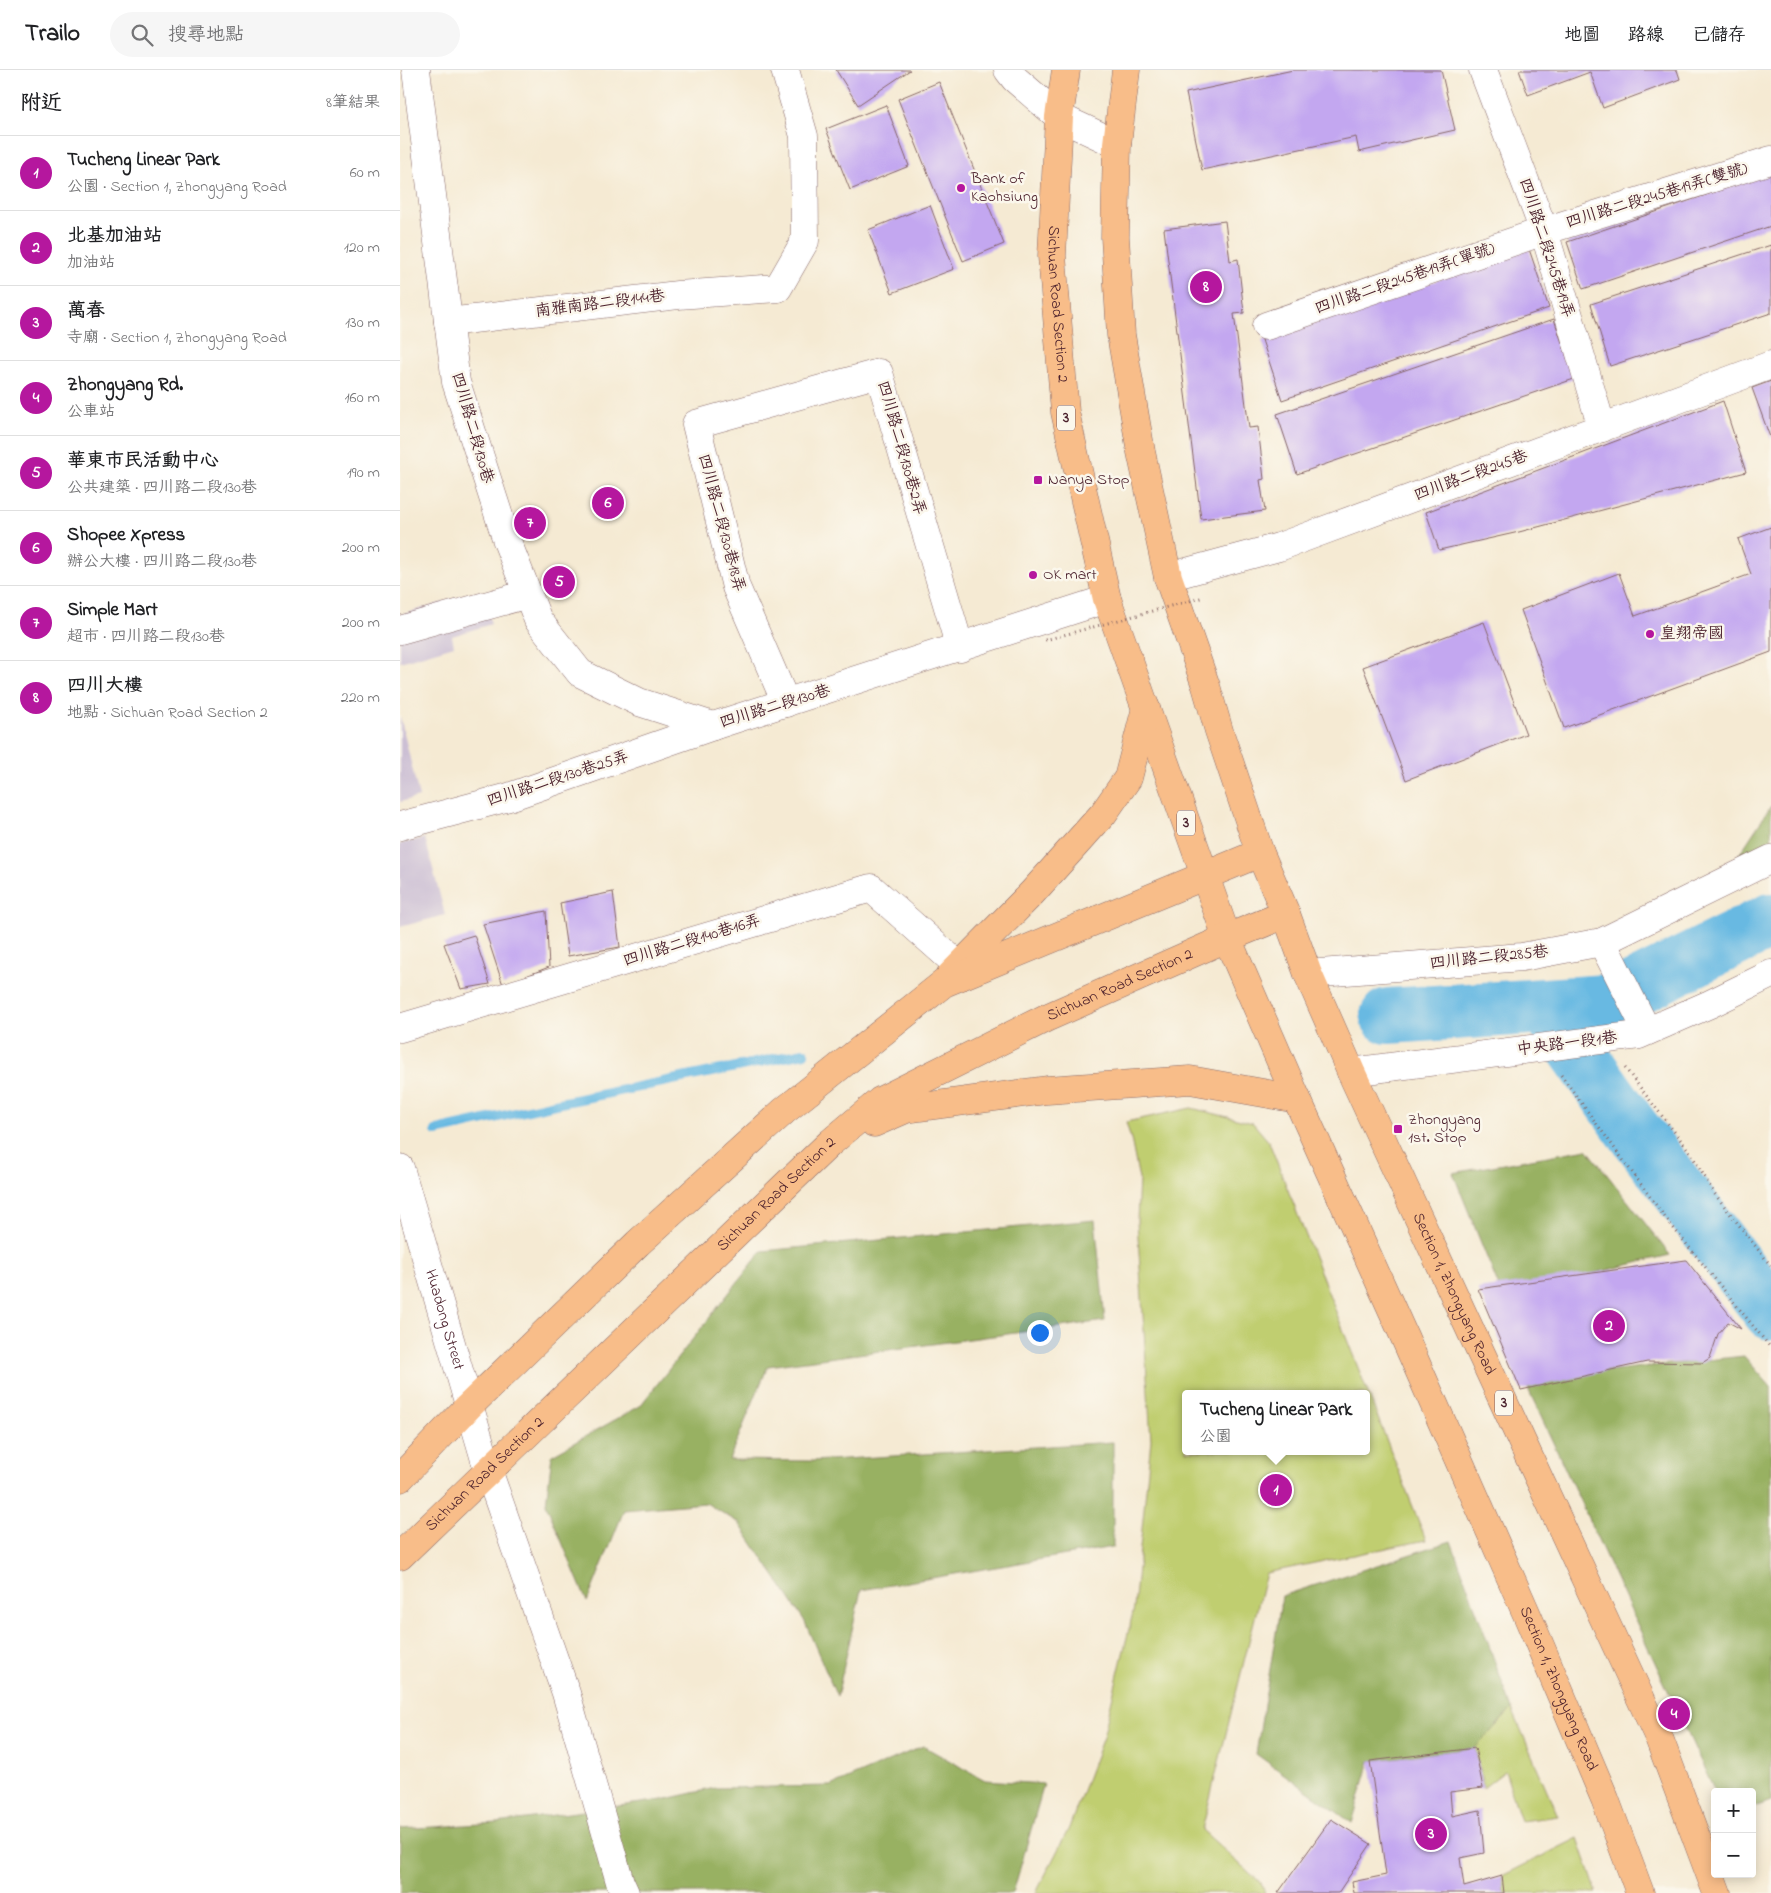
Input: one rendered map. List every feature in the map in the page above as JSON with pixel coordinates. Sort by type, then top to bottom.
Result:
[{"type":"main road","name":"Sichuan Road Section 2","points":[[1066,70],[1059,117],[1052,256],[1065,412],[1107,600],[1227,938]]},
{"type":"main road","name":"3","points":[[1126,70],[1116,144],[1115,237],[1121,335],[1141,452],[1168,576],[1260,853],[1286,914]]},
{"type":"main road","points":[[400,1478],[468,1407],[638,1243],[784,1111],[951,974],[1032,893],[1103,814],[1128,778],[1146,708]]},
{"type":"main road","points":[[951,974],[1260,853]]},
{"type":"main road","name":"Sichuan Road Section 2","points":[[400,1556],[830,1144],[880,1101],[1046,1018],[1286,914]]},
{"type":"main road","name":"Section 1, Zhongyang Road","points":[[1286,914],[1308,974],[1351,1072],[1659,1738],[1717,1893]]},
{"type":"main road","name":"Section 1, Zhongyang Road","points":[[1227,938],[1524,1608],[1605,1799],[1640,1893]]},
{"type":"main road","points":[[830,1144],[906,1109],[1047,1090],[1190,1080],[1297,1099]]},
{"type":"street","points":[[416,70],[448,322]]},
{"type":"street","name":"南雅南路二段144巷","points":[[448,322],[678,295],[778,288],[805,241],[804,136],[785,70]]},
{"type":"street","points":[[1008,70],[1059,117],[1116,144]]},
{"type":"street","name":"四川路二段245巷19弄","points":[[1483,70],[1544,232],[1602,428]]},
{"type":"street","name":"四川路二段245巷19弄(雙號)","points":[[1544,232],[1771,160]]},
{"type":"street","name":"四川路二段245巷19弄(單號)","points":[[1266,326],[1544,232]]},
{"type":"street","name":"四川路二段130巷","points":[[448,322],[456,382],[507,541],[538,620],[580,673],[639,702],[713,726],[1107,600]]},
{"type":"street","name":"四川路二段245巷","points":[[1168,576],[1280,547],[1771,365]]},
{"type":"street","name":"四川路二段130巷2弄","points":[[696,424],[879,373],[960,648]]},
{"type":"street","name":"四川路二段130巷18弄","points":[[696,424],[736,587],[786,703]]},
{"type":"street","points":[[400,630],[528,594]]},
{"type":"street","name":"四川路二段130巷25弄","points":[[400,826],[509,798],[713,726]]},
{"type":"street","name":"四川路二段285巷","points":[[1308,974],[1522,957],[1603,945],[1771,859]]},
{"type":"street","name":"四川路二段140巷16弄","points":[[400,1028],[871,888],[951,974]]},
{"type":"street","points":[[1603,945],[1646,1028]]},
{"type":"street","name":"中央路一段1巷","points":[[1351,1072],[1639,1035],[1646,1028],[1710,1004],[1771,974]]},
{"type":"street","name":"Huadong Street","points":[[400,1168],[468,1407],[488,1470],[566,1693],[620,1882],[625,1893]]},
{"type":"path","points":[[1045,640],[1204,597]]},
{"type":"path","points":[[1600,1039],[1690,1152],[1714,1193],[1771,1266]]},
{"type":"path","points":[[1544,1046],[1667,1220],[1771,1348]]},
{"type":"shaded area","points":[[482,591],[491,624],[452,636],[454,646],[400,662],[400,615]]},
{"type":"shaded area","points":[[400,716],[419,797],[400,802]]},
{"type":"shaded area","points":[[425,838],[445,915],[400,927],[400,844]]},
{"type":"green space","points":[[1771,806],[1771,844],[1733,864]]},
{"type":"green space","points":[[1191,1108],[1253,1123],[1269,1142],[1367,1390],[1182,1390],[1182,1455],[1370,1455],[1370,1398],[1426,1540],[1266,1573],[1202,1830],[1262,1884],[1265,1893],[1036,1893],[1069,1828],[1103,1737],[1134,1608],[1151,1440],[1137,1221],[1139,1179],[1126,1122]]},
{"type":"green space","points":[[1587,1149],[1670,1255],[1502,1295],[1453,1173]]},
{"type":"green space","points":[[1095,1220],[1105,1321],[768,1366],[729,1460],[813,1461],[1113,1442],[1113,1547],[861,1590],[837,1697],[804,1620],[739,1523],[706,1503],[624,1510],[587,1602],[546,1504],[552,1455],[640,1406],[762,1251]]},
{"type":"green space","points":[[1744,1356],[1771,1387],[1771,1801],[1756,1807],[1756,1788],[1713,1788],[1524,1380]]},
{"type":"green space","points":[[1451,1541],[1512,1709],[1475,1748],[1370,1761],[1352,1823],[1256,1754],[1282,1596]]},
{"type":"green space","points":[[1512,1709],[1558,1816],[1521,1821],[1505,1771],[1483,1788],[1475,1748]]},
{"type":"green space","points":[[923,1746],[985,1780],[1044,1784],[1013,1893],[400,1893],[400,1829],[497,1823],[662,1800],[715,1788],[831,1786]]},
{"type":"green space","points":[[1578,1838],[1597,1893],[1504,1893],[1502,1876]]},
{"type":"building","points":[[836,70],[910,70],[858,105]]},
{"type":"building","points":[[1293,70],[1441,70],[1455,130],[1359,152],[1356,137],[1202,170],[1186,93]]},
{"type":"building","points":[[1519,70],[1677,70],[1680,79],[1603,108],[1590,72],[1528,95]]},
{"type":"building","points":[[939,82],[1004,244],[963,261],[898,99]]},
{"type":"building","points":[[886,105],[909,166],[850,190],[826,129]]},
{"type":"building","points":[[1771,173],[1771,226],[1583,289],[1567,242]]},
{"type":"building","points":[[930,205],[954,269],[892,293],[868,230]]},
{"type":"building","points":[[1225,221],[1230,261],[1238,259],[1244,313],[1234,314],[1249,428],[1258,427],[1264,479],[1260,480],[1265,511],[1201,519],[1164,229]]},
{"type":"building","points":[[1771,245],[1771,313],[1610,366],[1591,304]]},
{"type":"building","points":[[1529,249],[1549,308],[1282,400],[1262,340]]},
{"type":"building","points":[[1554,319],[1574,379],[1297,474],[1277,414]]},
{"type":"building","points":[[1771,381],[1771,440],[1752,388]]},
{"type":"building","points":[[1723,401],[1746,472],[1519,532],[1439,550],[1426,512]]},
{"type":"building","name":"皇翔帝國","points":[[1771,527],[1771,652],[1564,728],[1521,610],[1619,573],[1635,616],[1751,574],[1738,539]]},
{"type":"building","points":[[1484,622],[1526,734],[1406,780],[1363,667]]},
{"type":"building","points":[[613,892],[620,947],[568,956],[560,903]]},
{"type":"building","points":[[546,911],[549,967],[503,985],[483,924]]},
{"type":"building","points":[[474,935],[490,984],[461,989],[444,944]]},
{"type":"building","points":[[1686,1260],[1741,1329],[1728,1322],[1718,1334],[1710,1358],[1702,1363],[1647,1362],[1521,1390],[1478,1289]]},
{"type":"building","points":[[1475,1748],[1483,1788],[1450,1792],[1452,1816],[1480,1810],[1484,1853],[1460,1858],[1464,1887],[1502,1876],[1504,1893],[1354,1893],[1352,1882],[1386,1875],[1370,1761]]},
{"type":"building","points":[[1331,1819],[1371,1844],[1338,1893],[1278,1893]]},
{"type":"waterway","points":[[1545,1006],[1607,1002],[1771,921]]},
{"type":"waterway","points":[[1388,1016],[1545,1006],[1630,1126],[1771,1312]]},
{"type":"waterway","points":[[436,1131],[555,1104],[804,1053]]},
{"type":"place","name":"Bank of Kaohsiung","points":[[961,188]]},
{"type":"place","name":"四川大樓","points":[[1206,287]]},
{"type":"place","name":"Nanya Stop","points":[[1038,480]]},
{"type":"place","name":"Shopee Xpress","points":[[608,503]]},
{"type":"place","name":"Simple Mart","points":[[530,523]]},
{"type":"place","name":"OK mart","points":[[1033,575]]},
{"type":"place","name":"華東市民活動中心","points":[[559,582]]},
{"type":"place","name":"皇翔帝國","points":[[1650,634]]},
{"type":"place","name":"Zhongyang 1st. Stop","points":[[1398,1129]]},
{"type":"place","name":"北基加油站","points":[[1609,1326]]},
{"type":"place","name":"Tucheng Linear Park","points":[[1276,1490]]},
{"type":"place","name":"Zhongyang Rd.","points":[[1674,1714]]},
{"type":"place","name":"萬春","points":[[1431,1834]]}]
